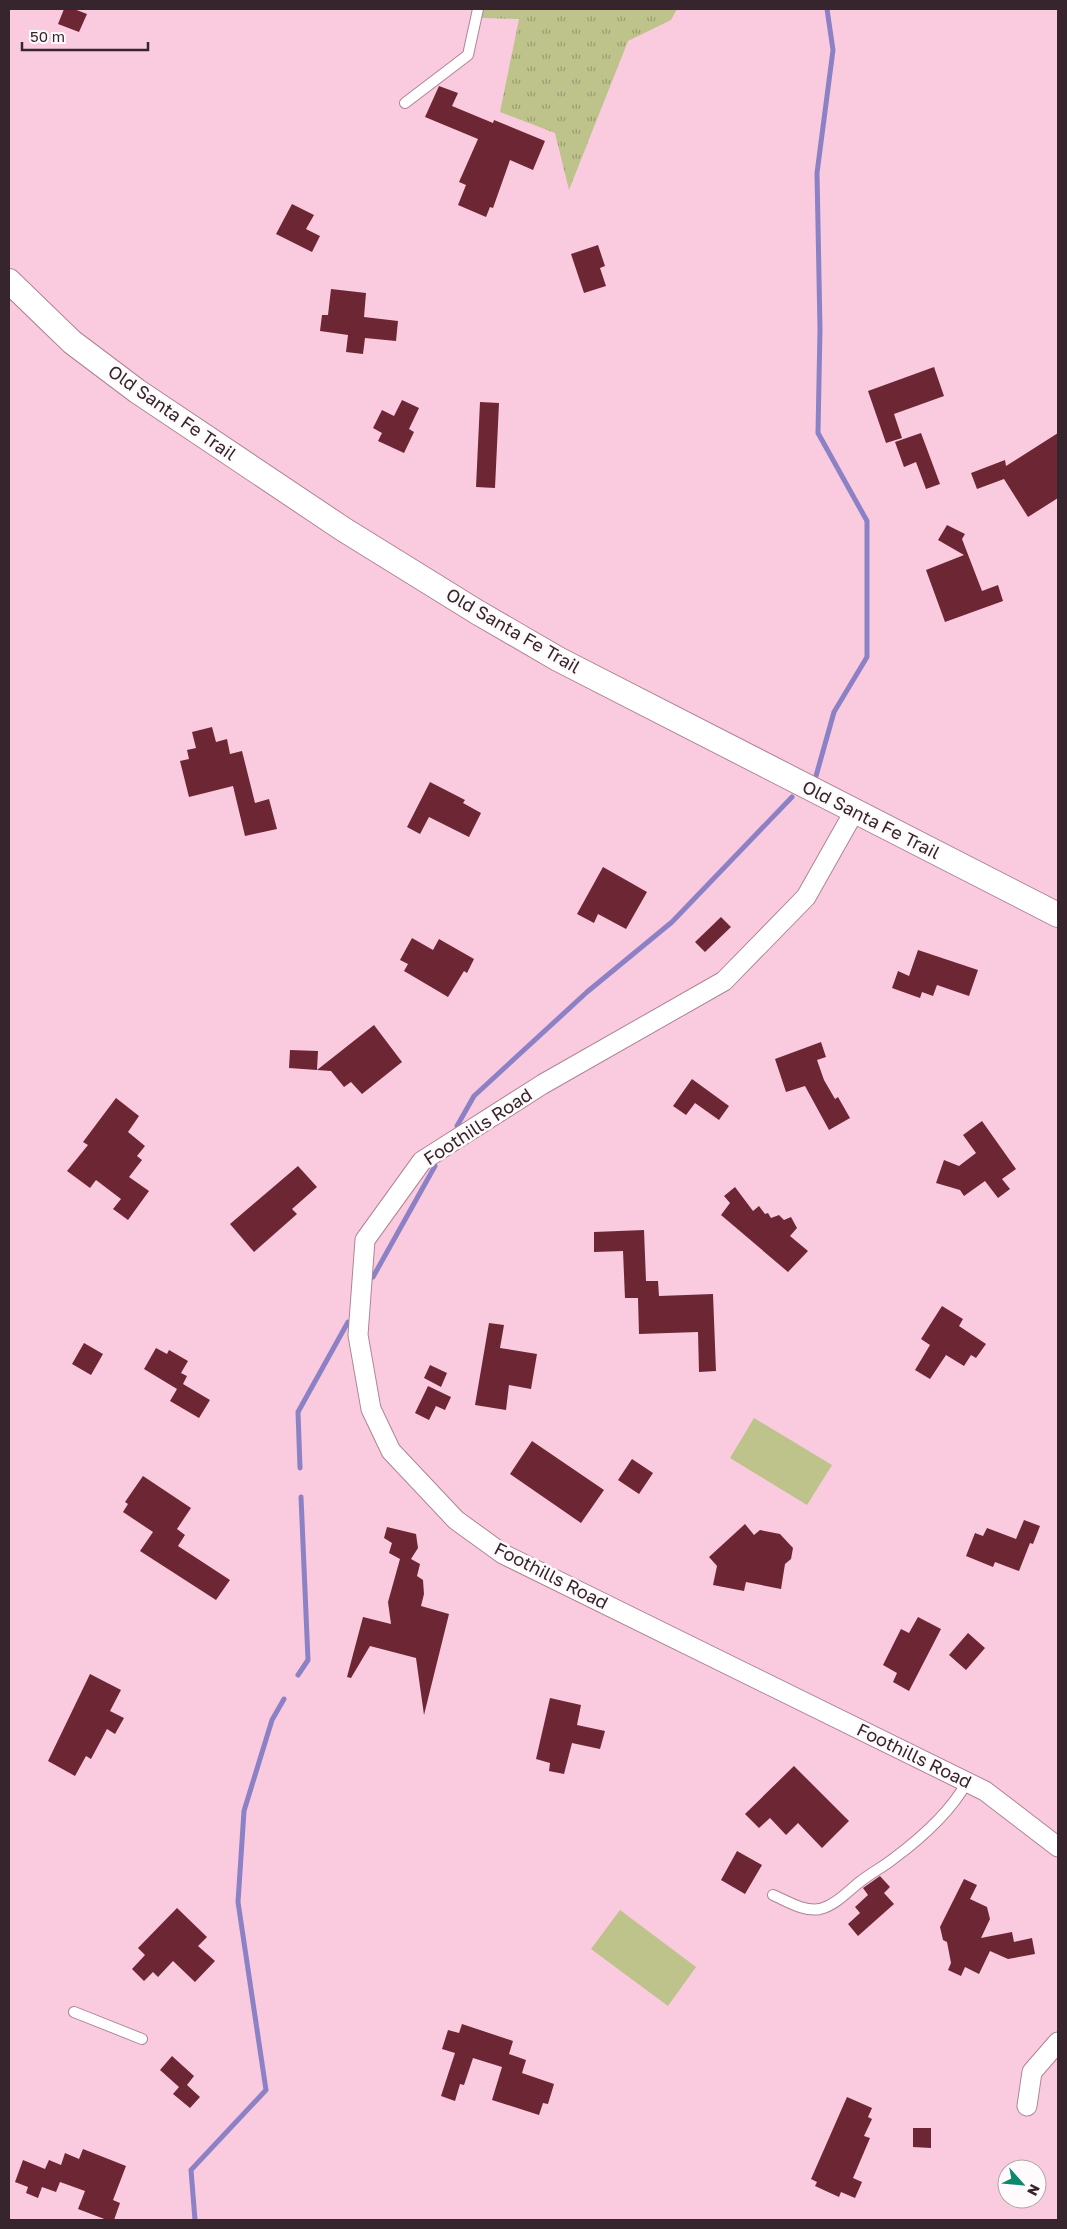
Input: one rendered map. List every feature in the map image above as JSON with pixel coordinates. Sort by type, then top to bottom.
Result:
[{"type":"street","name":"Old Santa Fe Trail","points":[[9,281],[72,342],[137,391],[298,499],[459,602],[558,659],[1058,915]]},
{"type":"street","name":"Foothills Road","points":[[854,812],[806,897],[724,981],[544,1084],[422,1161],[365,1240],[358,1335],[371,1409],[391,1451],[456,1520],[503,1554],[985,1791],[1058,1847]]},
{"type":"street","points":[[1027,2106],[1032,2072],[1058,2042]]},
{"type":"lane","points":[[405,103],[468,55],[478,9]]},
{"type":"lane","points":[[773,1895],[800,1907],[818,1909],[837,1901],[894,1859],[939,1818],[957,1800],[967,1782]]},
{"type":"lane","points":[[74,2012],[142,2039]]},
{"type":"green space","points":[[483,9],[677,9],[671,20],[628,41],[569,190],[555,133],[500,112],[519,19],[482,18]]},
{"type":"green space","points":[[754,1418],[832,1465],[807,1505],[730,1458]]},
{"type":"green space","points":[[620,1910],[696,1967],[668,2006],[591,1949]]},
{"type":"building","points":[[64,9],[74,9],[87,14],[79,32],[58,24]]},
{"type":"building","points":[[439,86],[458,93],[452,106],[493,123],[494,120],[545,141],[533,170],[510,160],[493,208],[490,207],[486,217],[458,205],[466,185],[459,182],[478,139],[425,117]]},
{"type":"building","points":[[292,204],[314,215],[306,229],[320,236],[312,252],[276,234]]},
{"type":"building","points":[[598,245],[605,266],[600,268],[606,286],[584,293],[571,254]]},
{"type":"building","points":[[331,289],[366,293],[364,317],[398,321],[396,341],[365,338],[363,354],[346,352],[348,335],[320,331],[322,315],[328,315]]},
{"type":"building","points":[[934,367],[944,396],[894,414],[902,438],[886,443],[868,391]]},
{"type":"building","points":[[402,400],[419,408],[409,429],[414,432],[404,453],[378,441],[382,433],[373,428],[382,410],[394,416]]},
{"type":"building","points":[[480,402],[499,403],[495,488],[476,487]]},
{"type":"building","points":[[921,433],[940,484],[926,489],[916,462],[904,467],[895,442]]},
{"type":"building","points":[[1058,433],[1058,498],[1028,517],[1004,479],[977,489],[971,473],[1005,460],[1006,466]]},
{"type":"building","points":[[947,525],[965,534],[962,539],[982,591],[998,585],[1003,601],[945,622],[926,570],[964,555],[938,540]]},
{"type":"building","points":[[212,727],[216,742],[227,739],[230,754],[242,751],[255,803],[269,799],[277,829],[245,836],[233,786],[189,797],[180,761],[189,759],[187,750],[196,748],[192,732]]},
{"type":"building","points":[[430,782],[465,800],[463,803],[481,813],[469,837],[429,817],[420,834],[407,827]]},
{"type":"building","points":[[603,867],[647,892],[626,929],[598,914],[594,923],[577,914]]},
{"type":"building","points":[[721,917],[731,927],[705,952],[695,942]]},
{"type":"building","points":[[412,938],[433,950],[439,939],[474,959],[467,973],[464,971],[448,997],[404,971],[408,964],[400,960]]},
{"type":"building","points":[[918,950],[978,970],[969,996],[937,985],[933,996],[922,992],[920,998],[892,988],[898,971],[909,976]]},
{"type":"building","points":[[374,1025],[402,1062],[362,1094],[351,1082],[344,1087],[331,1071],[317,1070]]},
{"type":"building","points":[[821,1042],[826,1057],[817,1060],[824,1080],[835,1099],[838,1097],[850,1118],[829,1130],[805,1086],[786,1092],[775,1059]]},
{"type":"building","points":[[290,1050],[318,1051],[317,1070],[289,1068]]},
{"type":"building","points":[[692,1079],[729,1106],[719,1120],[695,1103],[686,1115],[673,1106]]},
{"type":"building","points":[[116,1098],[139,1116],[128,1132],[145,1146],[137,1156],[142,1160],[129,1177],[149,1191],[128,1220],[113,1209],[121,1199],[96,1180],[90,1188],[67,1171],[88,1145],[83,1142]]},
{"type":"building","points":[[982,1121],[1016,1169],[1002,1179],[1010,1189],[998,1198],[985,1181],[964,1196],[960,1190],[936,1183],[944,1160],[959,1166],[976,1153],[963,1135]]},
{"type":"building","points":[[298,1166],[317,1187],[292,1209],[297,1214],[254,1252],[230,1224]]},
{"type":"building","points":[[735,1187],[753,1211],[759,1206],[771,1218],[779,1215],[784,1220],[791,1217],[797,1228],[790,1236],[808,1251],[788,1272],[721,1215],[730,1203],[724,1196]]},
{"type":"building","points":[[644,1230],[646,1281],[658,1281],[659,1296],[713,1294],[716,1371],[699,1372],[698,1332],[639,1334],[638,1298],[625,1298],[623,1251],[594,1252],[594,1232]]},
{"type":"building","points":[[942,1306],[963,1319],[959,1326],[986,1344],[976,1358],[971,1355],[964,1366],[946,1355],[930,1379],[915,1370],[930,1345],[921,1339]]},
{"type":"building","points":[[489,1323],[504,1325],[500,1348],[537,1354],[531,1389],[509,1385],[506,1410],[475,1405]]},
{"type":"building","points":[[84,1343],[103,1354],[91,1375],[72,1364]]},
{"type":"building","points":[[156,1348],[167,1354],[169,1350],[188,1361],[181,1373],[187,1376],[183,1384],[210,1400],[199,1418],[170,1401],[177,1389],[144,1369]]},
{"type":"building","points":[[430,1365],[447,1373],[441,1387],[424,1378]]},
{"type":"building","points":[[428,1386],[451,1397],[445,1410],[436,1406],[429,1420],[415,1413]]},
{"type":"building","points":[[532,1441],[604,1490],[581,1523],[510,1474]]},
{"type":"building","points":[[632,1459],[653,1473],[639,1494],[618,1480]]},
{"type":"building","points":[[143,1476],[191,1508],[177,1529],[185,1535],[178,1546],[230,1580],[216,1600],[140,1551],[153,1532],[123,1512],[128,1504],[125,1502]]},
{"type":"building","points":[[1024,1520],[1040,1526],[1033,1544],[1030,1543],[1019,1571],[995,1562],[993,1567],[966,1556],[975,1533],[983,1536],[987,1528],[1016,1539]]},
{"type":"building","points":[[745,1524],[754,1535],[760,1530],[780,1534],[793,1548],[791,1559],[785,1564],[781,1589],[746,1582],[744,1591],[713,1585],[717,1566],[709,1557]]},
{"type":"building","points":[[387,1527],[416,1534],[418,1548],[411,1559],[420,1564],[417,1576],[423,1580],[424,1594],[421,1606],[449,1614],[424,1715],[416,1658],[370,1646],[351,1678],[347,1677],[363,1617],[391,1624],[388,1602],[400,1559],[389,1553],[392,1543],[384,1538]]},
{"type":"building","points":[[918,1617],[941,1629],[909,1691],[893,1682],[897,1673],[883,1665],[901,1629],[909,1633]]},
{"type":"building","points":[[968,1633],[985,1648],[966,1670],[949,1655]]},
{"type":"building","points":[[90,1674],[121,1690],[110,1711],[124,1718],[115,1734],[107,1729],[91,1759],[86,1756],[75,1776],[48,1761]]},
{"type":"building","points":[[550,1698],[581,1705],[577,1725],[605,1731],[600,1749],[572,1743],[564,1774],[549,1771],[550,1763],[536,1759]]},
{"type":"building","points":[[794,1766],[849,1821],[822,1848],[798,1823],[786,1835],[770,1818],[759,1828],[745,1814]]},
{"type":"building","points":[[737,1851],[762,1865],[745,1894],[721,1880]]},
{"type":"building","points":[[880,1876],[890,1887],[884,1893],[894,1904],[858,1936],[848,1924],[860,1913],[855,1907],[868,1895],[863,1888]]},
{"type":"building","points":[[964,1879],[977,1885],[970,1899],[987,1907],[990,1919],[981,1938],[1012,1932],[1014,1942],[1032,1938],[1035,1954],[1008,1959],[990,1951],[979,1974],[965,1967],[961,1976],[948,1970],[951,1963],[947,1942],[943,1940],[940,1927]]},
{"type":"building","points":[[177,1908],[207,1937],[198,1946],[215,1961],[195,1982],[173,1961],[158,1977],[153,1972],[144,1981],[132,1969],[145,1955],[138,1948]]},
{"type":"building","points":[[462,2024],[513,2041],[509,2054],[526,2060],[522,2073],[554,2084],[548,2104],[543,2103],[539,2115],[492,2100],[502,2067],[473,2058],[464,2085],[460,2084],[455,2101],[441,2096],[455,2053],[442,2049],[448,2030],[459,2033]]},
{"type":"building","points":[[172,2056],[194,2076],[187,2085],[200,2097],[190,2108],[173,2094],[179,2087],[160,2070]]},
{"type":"building","points":[[847,2097],[872,2108],[868,2117],[872,2119],[864,2136],[870,2138],[853,2178],[862,2182],[855,2198],[841,2192],[839,2197],[815,2186],[817,2182],[811,2179]]},
{"type":"building","points":[[913,2128],[931,2128],[931,2148],[913,2147]]},
{"type":"building","points":[[83,2149],[126,2166],[113,2200],[120,2203],[114,2220],[107,2220],[78,2209],[85,2191],[60,2182],[56,2192],[42,2187],[38,2198],[26,2193],[28,2187],[15,2182],[23,2160],[45,2169],[49,2160],[61,2165],[65,2153],[79,2159]]},
{"type":"waterway","points":[[816,776],[834,712],[867,657],[867,521],[818,433],[820,329],[817,173],[833,50],[827,9]]},
{"type":"waterway","points":[[457,1126],[474,1096],[587,992],[672,922],[792,797]]},
{"type":"waterway","points":[[373,1277],[435,1166]]},
{"type":"waterway","points":[[300,1468],[298,1412],[348,1322]]},
{"type":"waterway","points":[[298,1675],[308,1660],[301,1497]]},
{"type":"waterway","points":[[195,2220],[191,2170],[266,2090],[238,1902],[244,1811],[272,1720],[284,1699]]}]
